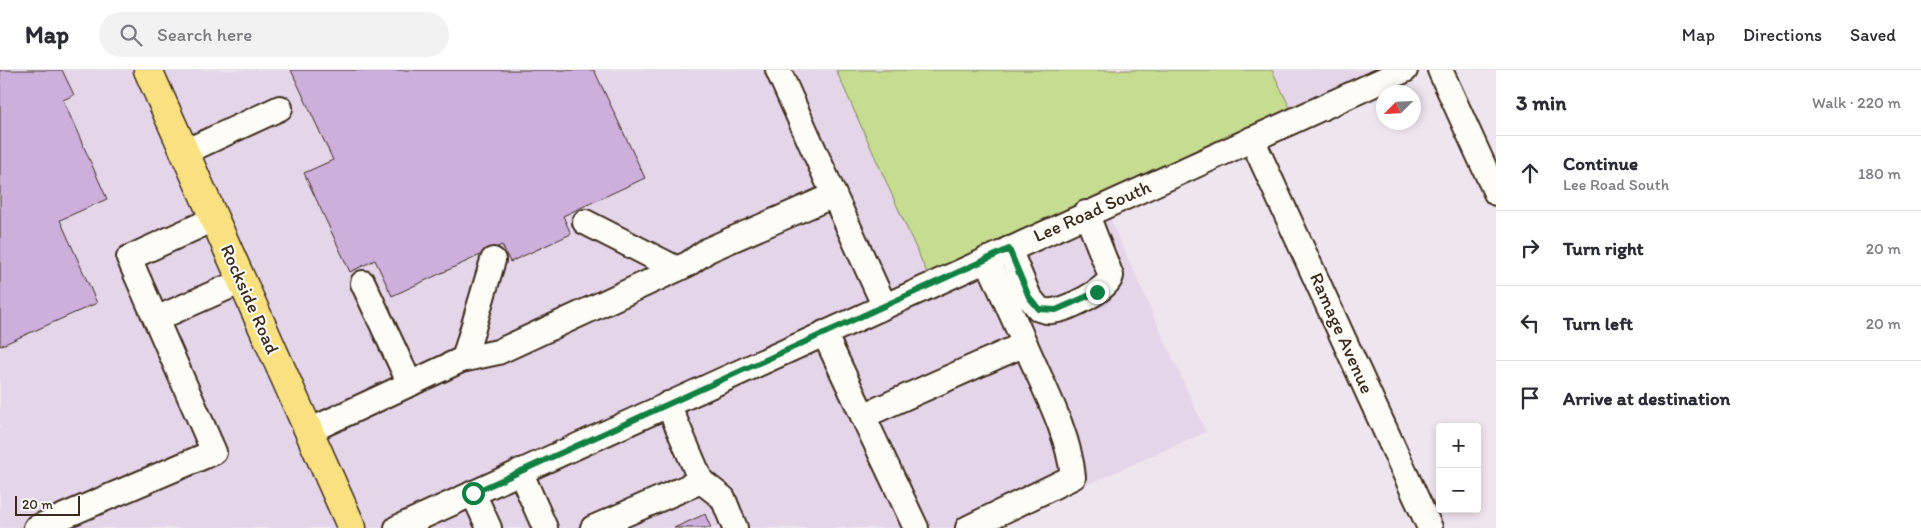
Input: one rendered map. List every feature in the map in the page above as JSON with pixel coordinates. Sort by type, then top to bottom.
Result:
[{"type":"main road","name":"Rockside Road","points":[[148,70],[352,528]]},
{"type":"street","points":[[778,70],[884,306]]},
{"type":"street","name":"Lee Road South","points":[[409,526],[520,471],[1405,70]]},
{"type":"street","points":[[1440,70],[1496,193]]},
{"type":"street","points":[[185,152],[280,108]]},
{"type":"street","name":"Ramage Avenue","points":[[1252,138],[1430,528]]},
{"type":"street","points":[[308,431],[464,359],[498,352],[677,269],[708,250],[834,194]]},
{"type":"street","points":[[1009,249],[1029,297],[1036,306],[1045,310],[1056,310],[1092,295],[1108,284],[1111,276],[1086,213]]},
{"type":"street","points":[[36,528],[214,452],[129,258],[214,219]]},
{"type":"street","points":[[585,222],[677,269]]},
{"type":"street","points":[[968,528],[1073,477],[1072,462],[1064,438],[987,259]]},
{"type":"street","points":[[464,359],[493,260]]},
{"type":"street","points":[[156,319],[242,281]]},
{"type":"street","points":[[363,283],[410,384]]},
{"type":"street","points":[[824,333],[916,528]]},
{"type":"street","points":[[863,416],[1025,344]]},
{"type":"street","points":[[668,404],[701,481],[723,498],[734,528]]},
{"type":"street","points":[[520,471],[545,528]]},
{"type":"street","points":[[593,528],[701,481]]},
{"type":"street","points":[[473,493],[489,528]]},
{"type":"shaded area","points":[[0,70],[836,70],[932,284],[1104,205],[1206,432],[989,528],[0,528]]},
{"type":"shaded area","points":[[1272,70],[1405,70],[1295,119]]},
{"type":"green space","points":[[836,70],[1272,70],[1295,119],[932,284]]},
{"type":"building","points":[[0,70],[62,70],[74,95],[63,100],[107,199],[60,220],[97,303],[0,346]]},
{"type":"building","points":[[291,70],[594,70],[645,178],[563,216],[571,234],[510,262],[502,245],[392,296],[375,260],[350,272],[304,173],[333,160]]},
{"type":"building","points":[[705,514],[711,528],[674,528]]},
{"type":"route","points":[[473,493],[1009,249],[1029,297],[1039,309],[1050,312],[1097,292]]}]
